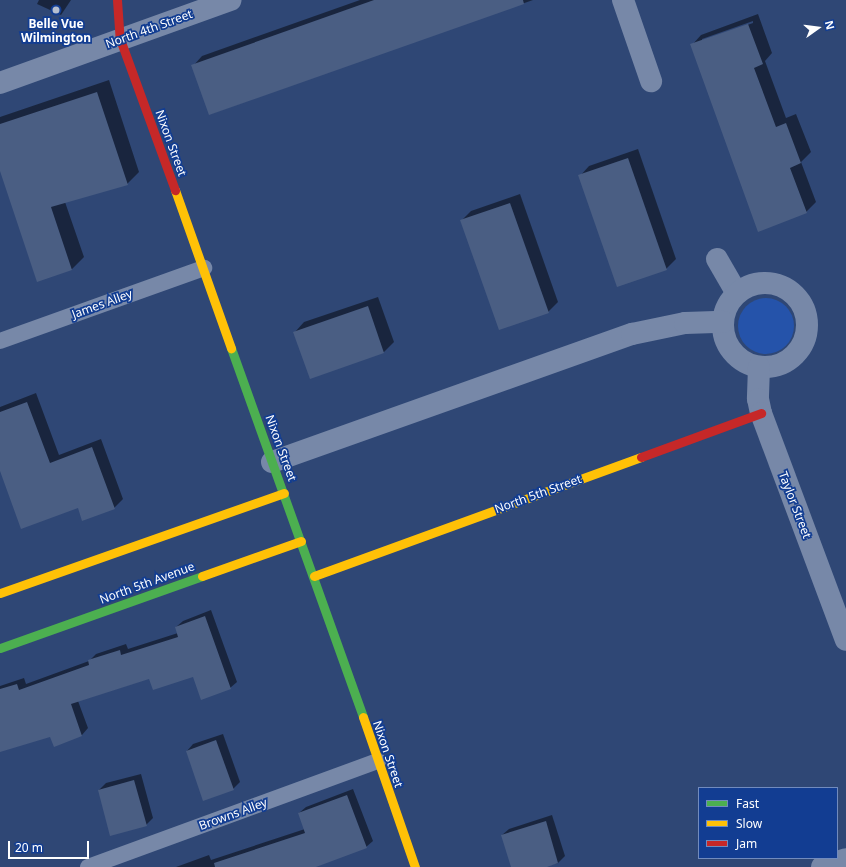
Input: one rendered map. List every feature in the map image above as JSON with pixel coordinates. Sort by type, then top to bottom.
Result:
[{"type":"street","name":"Nixon Street","points":[[117,0],[120,39],[314,576],[415,867]]},
{"type":"street","name":"North 4th Street","points":[[0,83],[230,0]]},
{"type":"street","points":[[623,0],[651,81]]},
{"type":"street","points":[[717,259],[737,293]]},
{"type":"street","points":[[755,283],[776,284],[794,294],[806,312],[807,334],[798,353],[780,365],[759,367],[749,364],[732,352],[723,332],[723,322],[730,302],[737,293],[755,283]]},
{"type":"street","points":[[272,462],[632,334],[685,323],[723,322]]},
{"type":"street","name":"Taylor Street","points":[[759,367],[758,399],[761,412],[846,640]]},
{"type":"street","name":"North 5th Street","points":[[314,576],[761,412]]},
{"type":"street","points":[[0,594],[284,493]]},
{"type":"street","name":"North 5th Avenue","points":[[0,648],[301,541]]},
{"type":"street","points":[[822,867],[846,859]]},
{"type":"lane","name":"James Alley","points":[[0,341],[204,268]]},
{"type":"lane","name":"Browns Alley","points":[[88,867],[378,761]]},
{"type":"shaded area","points":[[761,298],[771,298],[786,306],[792,315],[794,326],[792,337],[786,346],[771,354],[761,354],[750,349],[743,342],[738,331],[738,321],[743,310],[750,303]]},
{"type":"building","points":[[374,0],[523,0],[524,4],[209,115],[191,65]]},
{"type":"building","points":[[748,24],[763,64],[754,68],[776,127],[786,123],[801,163],[790,168],[807,213],[758,232],[690,44]]},
{"type":"building","points":[[97,92],[128,185],[51,207],[72,270],[37,282],[0,171],[0,124]]},
{"type":"building","points":[[628,158],[667,270],[617,287],[578,175]]},
{"type":"building","points":[[510,203],[549,313],[499,330],[460,220]]},
{"type":"building","points":[[368,306],[384,353],[310,379],[293,332]]},
{"type":"building","points":[[27,402],[50,463],[92,447],[115,509],[82,521],[78,508],[21,529],[0,471],[0,412]]},
{"type":"building","points":[[205,616],[231,689],[201,700],[193,677],[153,690],[149,679],[71,704],[82,736],[54,747],[50,737],[0,752],[0,689],[17,684],[19,690],[89,665],[88,660],[120,650],[121,655],[178,637],[175,627]]},
{"type":"building","points":[[216,740],[234,790],[203,801],[186,751]]},
{"type":"building","points":[[134,780],[147,826],[110,836],[98,790]]},
{"type":"building","points":[[347,795],[367,848],[316,867],[215,867],[214,863],[305,833],[298,813]]},
{"type":"building","points":[[546,821],[558,863],[547,867],[511,867],[501,835]]},
{"type":"traffic: fast","points":[[231,348],[363,717]]},
{"type":"traffic: fast","points":[[0,648],[202,576]]},
{"type":"traffic: slow","points":[[175,190],[231,348]]},
{"type":"traffic: slow","points":[[314,576],[641,457]]},
{"type":"traffic: slow","points":[[0,593],[284,493]]},
{"type":"traffic: slow","points":[[202,576],[301,541]]},
{"type":"traffic: slow","points":[[363,717],[415,867]]},
{"type":"traffic: jam","points":[[117,0],[120,39],[175,190]]},
{"type":"traffic: jam","points":[[641,457],[761,413]]},
{"type":"place","name":"Belle Vue Wilmington","points":[[56,10]]}]
